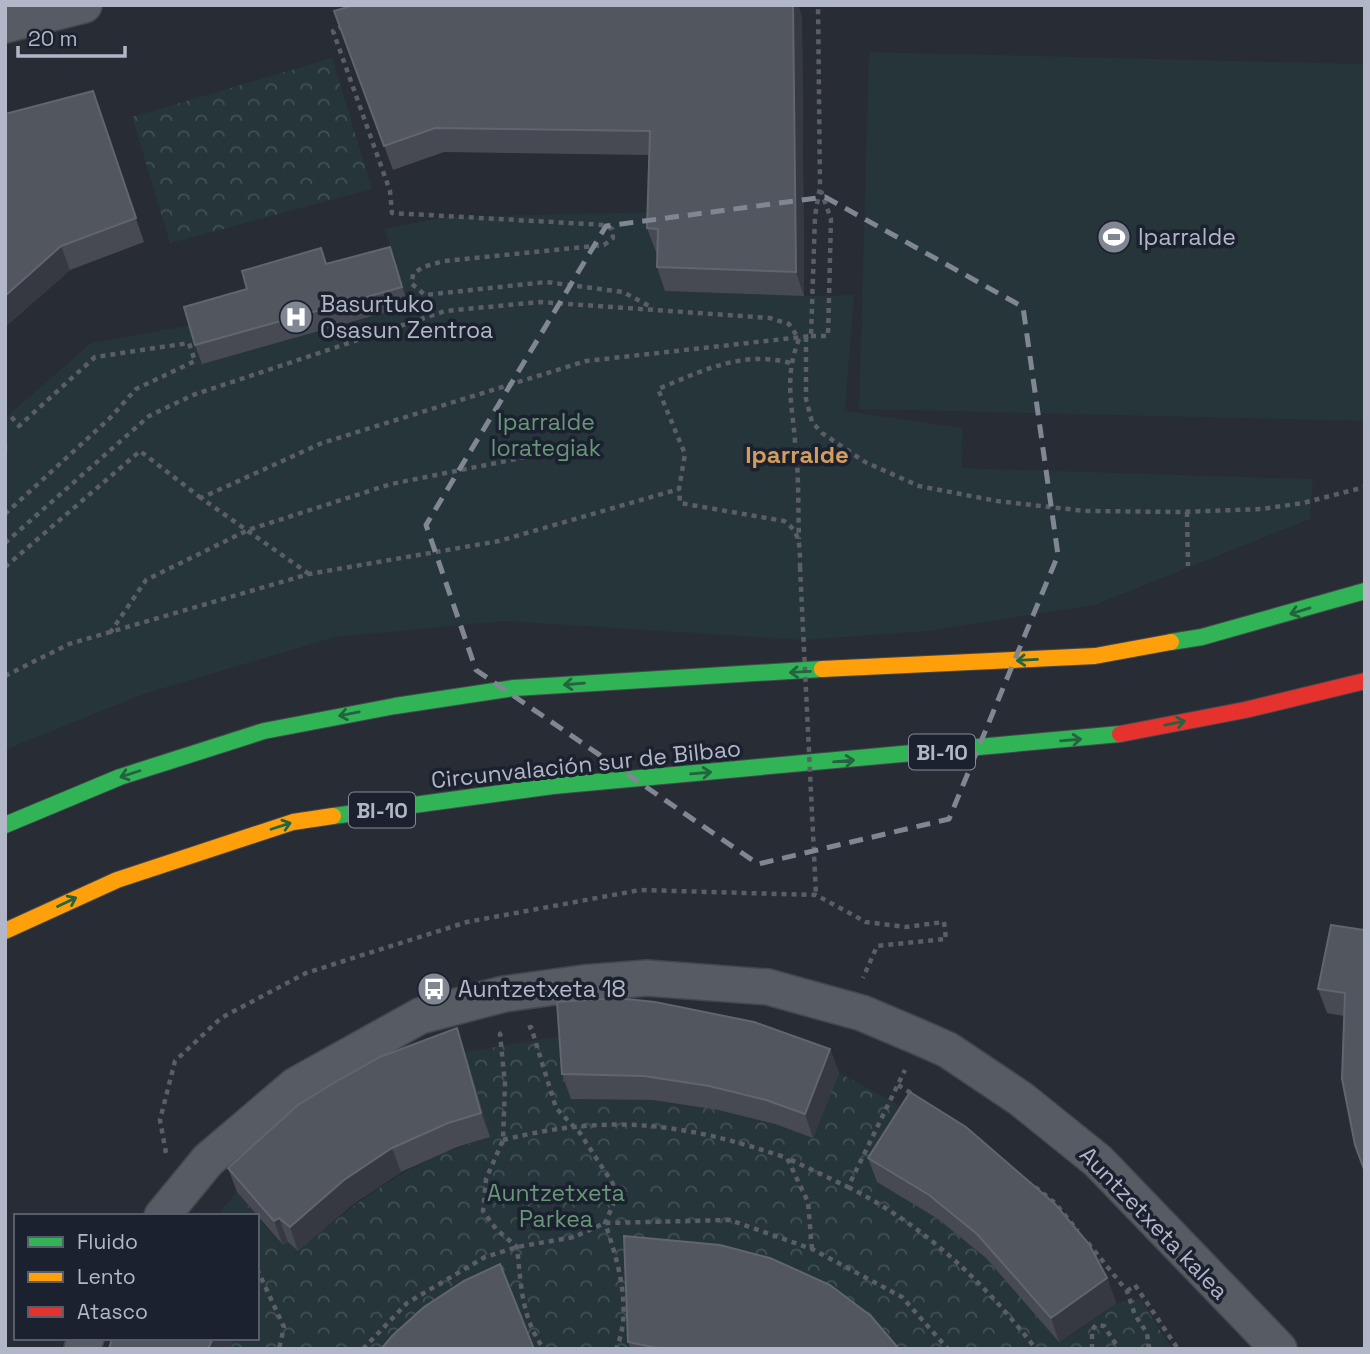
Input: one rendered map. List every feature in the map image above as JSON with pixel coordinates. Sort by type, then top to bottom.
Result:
[{"type":"highway","points":[[5,825],[120,777],[264,731],[395,706],[514,688],[642,678],[1096,656],[1202,637],[1365,591]]},
{"type":"highway","name":"Circunvalación sur de Bilbao","points":[[5,931],[117,880],[293,822],[553,786],[1108,736],[1245,710],[1365,681]]},
{"type":"street","points":[[10,23],[85,5]]},
{"type":"street","name":"Auntzetxeta kalea","points":[[164,1214],[208,1160],[296,1084],[420,1016],[480,999],[583,983],[647,978],[768,987],[862,1013],[921,1038],[948,1051],[1021,1099],[1098,1161],[1272,1347]]},
{"type":"path","points":[[818,5],[820,187],[815,216],[806,400],[812,422],[822,433],[865,462],[919,486],[997,501],[1085,511],[1187,512],[1262,509],[1303,503],[1365,487]]},
{"type":"path","points":[[355,19],[333,31],[390,191],[392,213],[605,225],[612,229],[613,238],[604,245],[444,261],[423,267],[413,274],[412,284],[418,291],[425,295],[546,282],[623,292],[653,308]]},
{"type":"path","points":[[201,498],[322,443],[586,361],[828,336],[831,219],[820,187]]},
{"type":"path","points":[[5,543],[149,416],[192,395],[445,311],[540,302],[653,308],[770,318],[789,324],[799,339]]},
{"type":"path","points":[[799,339],[790,363],[789,396],[796,442],[816,895]]},
{"type":"path","points":[[5,514],[110,418],[136,389],[195,361],[190,343],[94,357],[19,426],[9,414]]},
{"type":"path","points":[[790,363],[769,358],[724,361],[658,389],[685,454],[679,489],[680,503],[784,521],[791,526],[799,540]]},
{"type":"path","points":[[109,634],[146,580],[248,530],[391,484],[571,448]]},
{"type":"path","points":[[5,567],[140,451],[201,498],[309,574]]},
{"type":"path","points":[[5,676],[69,644],[309,574],[499,541],[679,489]]},
{"type":"path","points":[[1187,512],[1188,566]]},
{"type":"path","points":[[167,1158],[160,1120],[175,1061],[221,1018],[306,973],[467,922],[640,890],[816,895],[866,922],[906,927],[944,922],[946,939],[877,946],[864,976]]},
{"type":"path","points":[[522,1029],[531,1027],[556,1108],[613,1184],[613,1205],[605,1223],[618,1261],[624,1331],[616,1349]]},
{"type":"path","points":[[507,1032],[500,1034],[505,1084],[503,1140],[486,1179],[483,1211],[496,1229],[517,1247],[523,1308],[535,1337],[544,1349]]},
{"type":"path","points":[[848,1187],[921,1038]]},
{"type":"path","points":[[898,1085],[921,1100]]},
{"type":"path","points":[[503,1140],[572,1126],[652,1124],[730,1139],[787,1158],[880,1203],[950,1255],[1001,1305],[1036,1349]]},
{"type":"path","points":[[787,1158],[808,1202],[812,1249]]},
{"type":"path","points":[[1025,1178],[1055,1203],[1127,1291],[1135,1315],[1147,1333],[1149,1349]]},
{"type":"path","points":[[363,1349],[407,1303],[485,1257],[517,1247],[573,1237],[605,1223],[730,1220],[812,1249],[902,1297],[948,1349]]},
{"type":"path","points":[[259,1273],[284,1327],[279,1349]]},
{"type":"path","points":[[1127,1291],[1135,1285],[1178,1349]]},
{"type":"path","points":[[1092,1349],[1090,1339],[1096,1325],[1104,1326],[1119,1349]]},
{"type":"highlighted area","points":[[825,197],[1023,307],[1058,555],[949,819],[758,864],[476,670],[426,525],[606,226]]},
{"type":"green space","name":"Iparralde","points":[[869,52],[1365,64],[1365,421],[859,409]]},
{"type":"green space","points":[[332,58],[372,189],[170,243],[132,117]]},
{"type":"green space","name":"Iparralde lorategiak","points":[[659,212],[667,253],[804,296],[854,295],[845,411],[963,428],[962,468],[1313,479],[1310,519],[1095,605],[927,631],[805,640],[504,621],[335,637],[144,694],[5,750],[5,453],[9,449],[5,444],[5,418],[91,343],[191,325],[397,265],[384,229],[444,217]]},
{"type":"green space","name":"Auntzetxeta Parkea","points":[[567,1035],[653,1100],[718,1110],[775,1124],[813,1138],[839,1073],[919,1116],[877,1182],[938,1219],[986,1258],[1060,1342],[1116,1303],[1140,1299],[1172,1349],[887,1349],[633,1261],[636,1349],[229,1349],[235,1340],[259,1340],[259,1218],[282,1245],[288,1242],[299,1251],[365,1198],[410,1169],[434,1157],[490,1137],[465,1052]]},
{"type":"green space","points":[[237,1192],[255,1214],[219,1214]]},
{"type":"building","points":[[355,5],[793,5],[796,272],[657,267],[658,229],[647,228],[650,131],[435,128],[384,146],[334,11]]},
{"type":"building","points":[[93,91],[136,218],[61,246],[5,296],[5,114]]},
{"type":"building","points":[[390,247],[402,287],[195,345],[184,307],[247,289],[242,271],[321,248],[326,264]]},
{"type":"building","points":[[1331,925],[1365,930],[1365,1172],[1355,1145],[1342,1079],[1345,993],[1318,989]]},
{"type":"building","points":[[617,998],[655,1002],[754,1022],[830,1049],[805,1114],[766,1100],[709,1086],[644,1076],[562,1074],[557,1002]]},
{"type":"building","points":[[457,1028],[481,1113],[448,1123],[392,1148],[344,1180],[290,1227],[279,1218],[274,1221],[228,1168],[298,1105],[332,1084],[380,1057]]},
{"type":"building","points":[[910,1092],[966,1127],[1055,1204],[1089,1244],[1107,1278],[1051,1318],[977,1234],[929,1195],[868,1158]]},
{"type":"building","points":[[624,1236],[720,1245],[770,1258],[830,1285],[871,1316],[899,1349],[662,1349],[628,1342]]},
{"type":"building","points":[[500,1264],[534,1349],[381,1349],[424,1307],[464,1281]]},
{"type":"building","points":[[111,1340],[212,1340],[208,1349],[109,1349]]},
{"type":"traffic: fast","points":[[1171,642],[1202,637],[1365,591]]},
{"type":"traffic: fast","points":[[5,825],[120,777],[264,731],[395,706],[514,688],[822,669]]},
{"type":"traffic: fast","points":[[333,816],[553,786],[1120,734]]},
{"type":"traffic: slow","points":[[822,669],[1095,656],[1171,642]]},
{"type":"traffic: slow","points":[[5,931],[117,880],[293,822],[333,816]]},
{"type":"traffic: jam","points":[[1120,734],[1245,710],[1365,681]]},
{"type":"place","name":"Iparralde","points":[[1114,237]]},
{"type":"place","name":"Basurtuko Osasun Zentroa","points":[[296,317]]},
{"type":"place","name":"Auntzetxeta 18","points":[[434,989]]},
{"type":"district","name":"Iparralde","points":[[797,454]]}]
